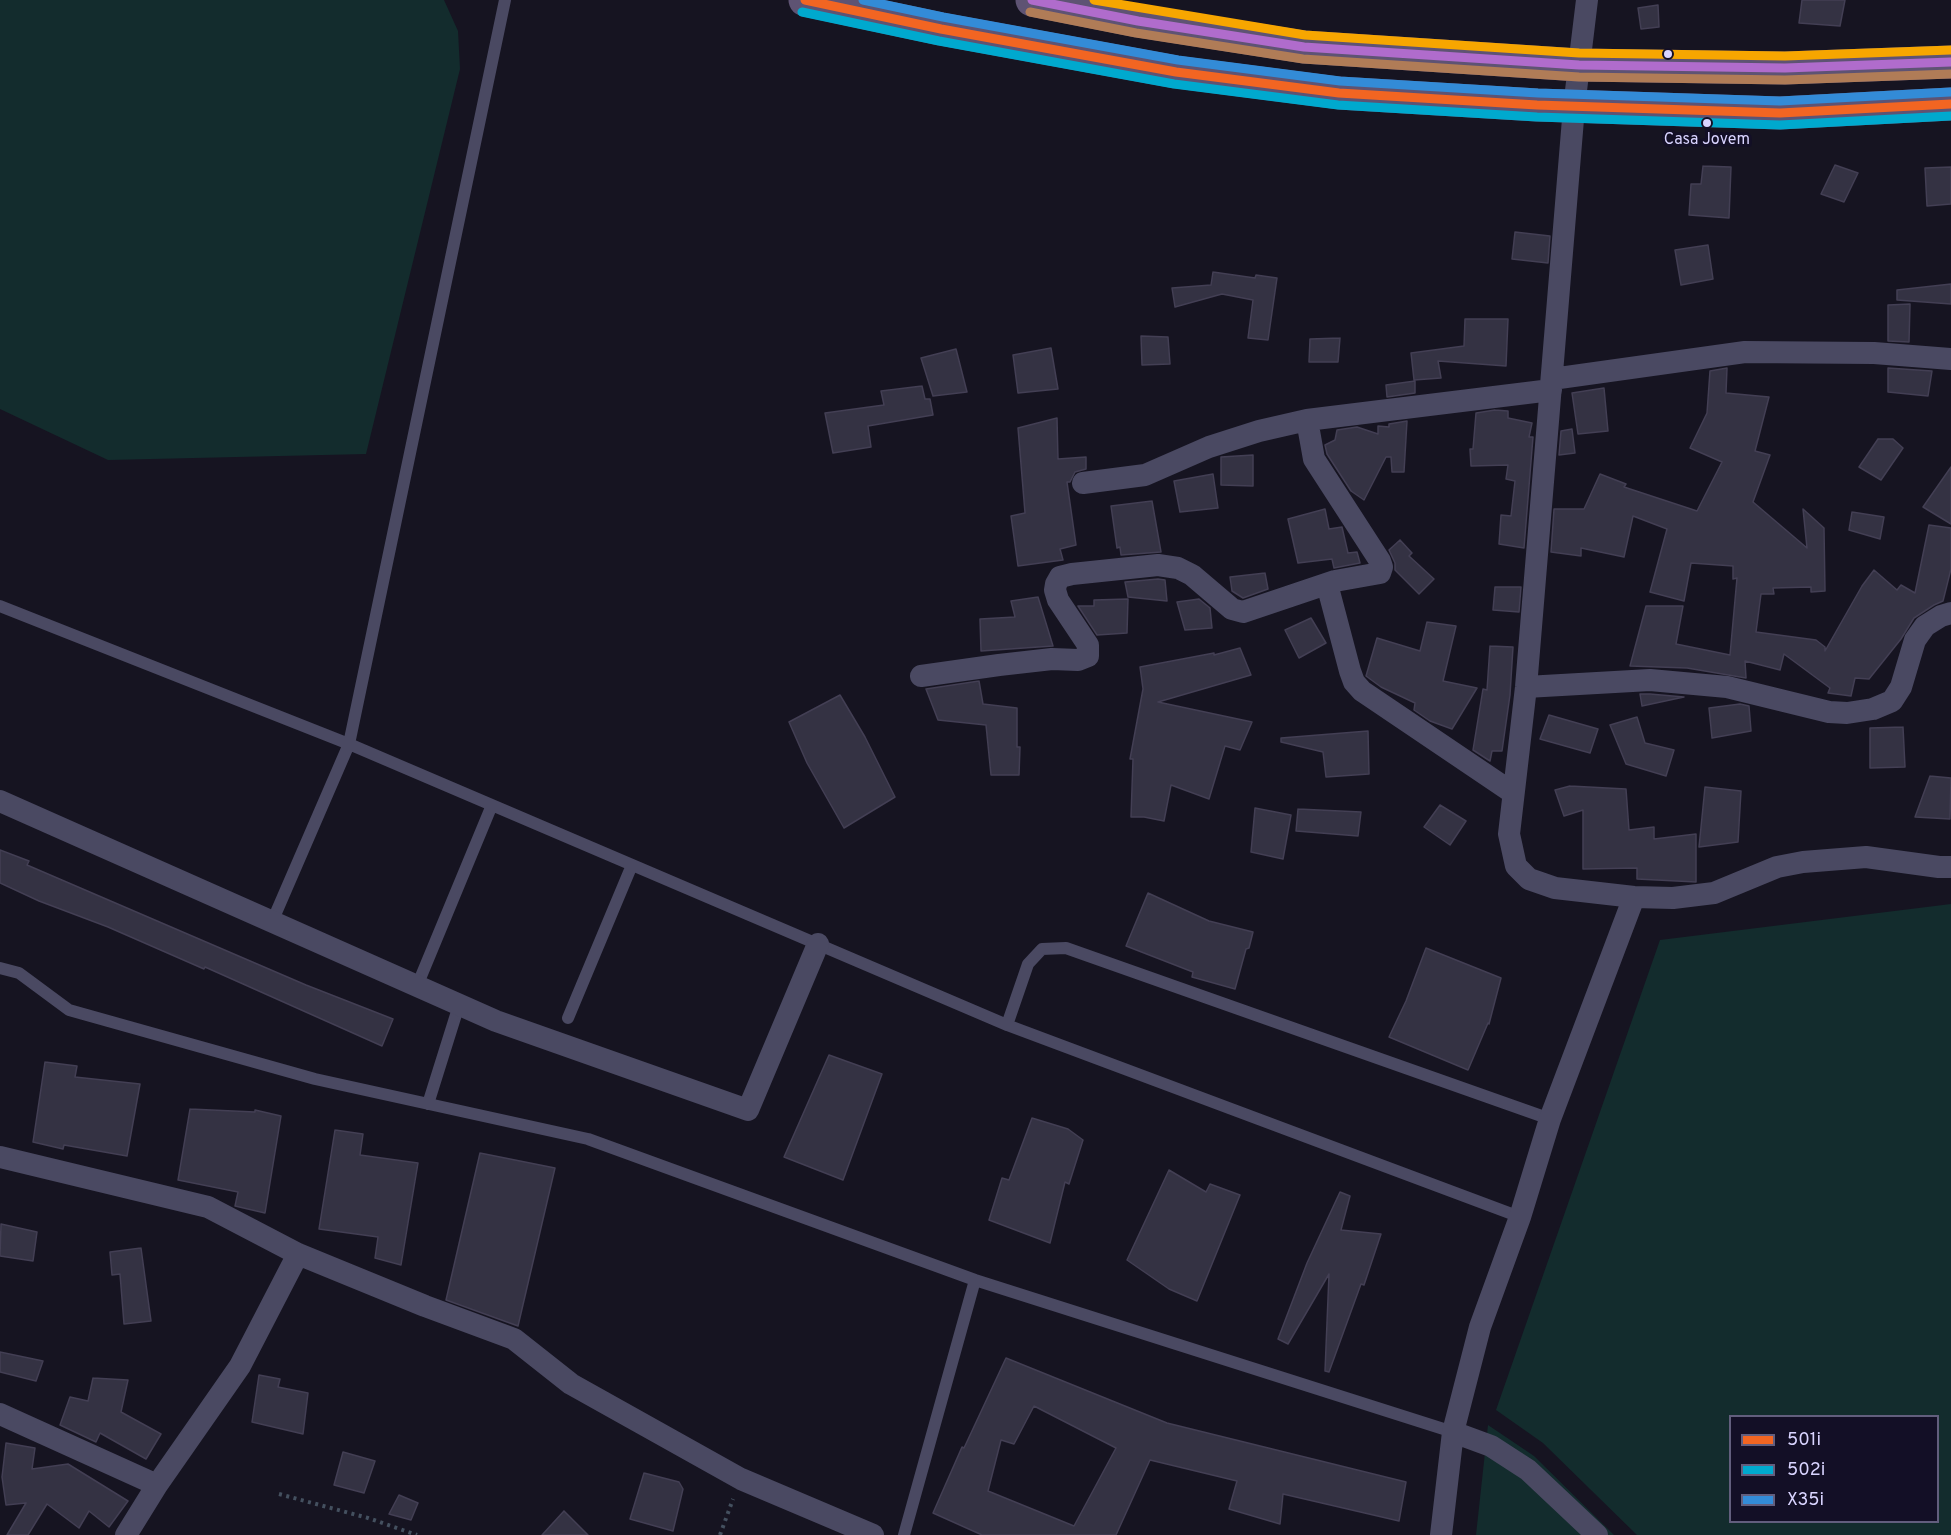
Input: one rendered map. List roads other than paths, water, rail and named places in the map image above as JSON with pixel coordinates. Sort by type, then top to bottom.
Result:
[{"type":"main road","points":[[805,0],[941,29],[1176,72],[1339,93],[1574,107],[1780,113],[1951,104]]},
{"type":"main road","points":[[1032,0],[1138,21],[1304,47],[1579,65],[1785,68],[1951,62]]},
{"type":"street","points":[[1587,0],[1574,107],[1526,687],[1509,834],[1516,866],[1529,879],[1556,888],[1634,897],[1673,898],[1714,893],[1777,867],[1803,861],[1866,857],[1951,867]]},
{"type":"street","points":[[1083,483],[1145,475],[1209,447],[1259,431],[1307,420],[1551,384],[1745,352],[1874,353],[1951,359]]},
{"type":"street","points":[[921,676],[999,664],[1052,659],[1078,660],[1088,656],[1088,645],[1058,600],[1055,590],[1060,577],[1072,574],[1158,565],[1178,568],[1192,574],[1238,612],[1252,610],[1327,584],[1377,575],[1382,567],[1314,459],[1307,420]]},
{"type":"street","points":[[1327,584],[1350,671],[1354,682],[1362,691],[1513,793]]},
{"type":"street","points":[[1526,687],[1650,680],[1727,687],[1829,712],[1847,713],[1874,709],[1892,701],[1901,687],[1915,640],[1925,626],[1951,613]]},
{"type":"street","points":[[0,801],[495,1021],[748,1110],[818,944]]},
{"type":"street","points":[[1441,1535],[1453,1432],[1480,1328],[1520,1217],[1550,1119],[1634,897]]},
{"type":"street","points":[[0,1156],[208,1208],[297,1254],[514,1339],[571,1384],[741,1479],[873,1535]]},
{"type":"street","points":[[126,1535],[157,1485],[240,1366],[297,1254]]},
{"type":"street","points":[[0,1414],[157,1485]]},
{"type":"street","points":[[1453,1432],[1491,1446],[1528,1470],[1597,1535]]},
{"type":"lane","points":[[272,922],[349,744],[505,0]]},
{"type":"lane","points":[[0,606],[349,744],[1007,1025],[1520,1217]]},
{"type":"lane","points":[[417,986],[492,805]]},
{"type":"lane","points":[[568,1018],[632,864]]},
{"type":"lane","points":[[1007,1025],[1028,964],[1042,949],[1066,948],[1550,1119]]},
{"type":"lane","points":[[0,968],[19,973],[69,1010],[315,1079],[588,1139],[975,1280],[1453,1432]]},
{"type":"lane","points":[[428,1104],[459,1005]]},
{"type":"lane","points":[[904,1535],[975,1280]]},
{"type":"place","name":"Casa Jovem","points":[[1707,123]]}]
